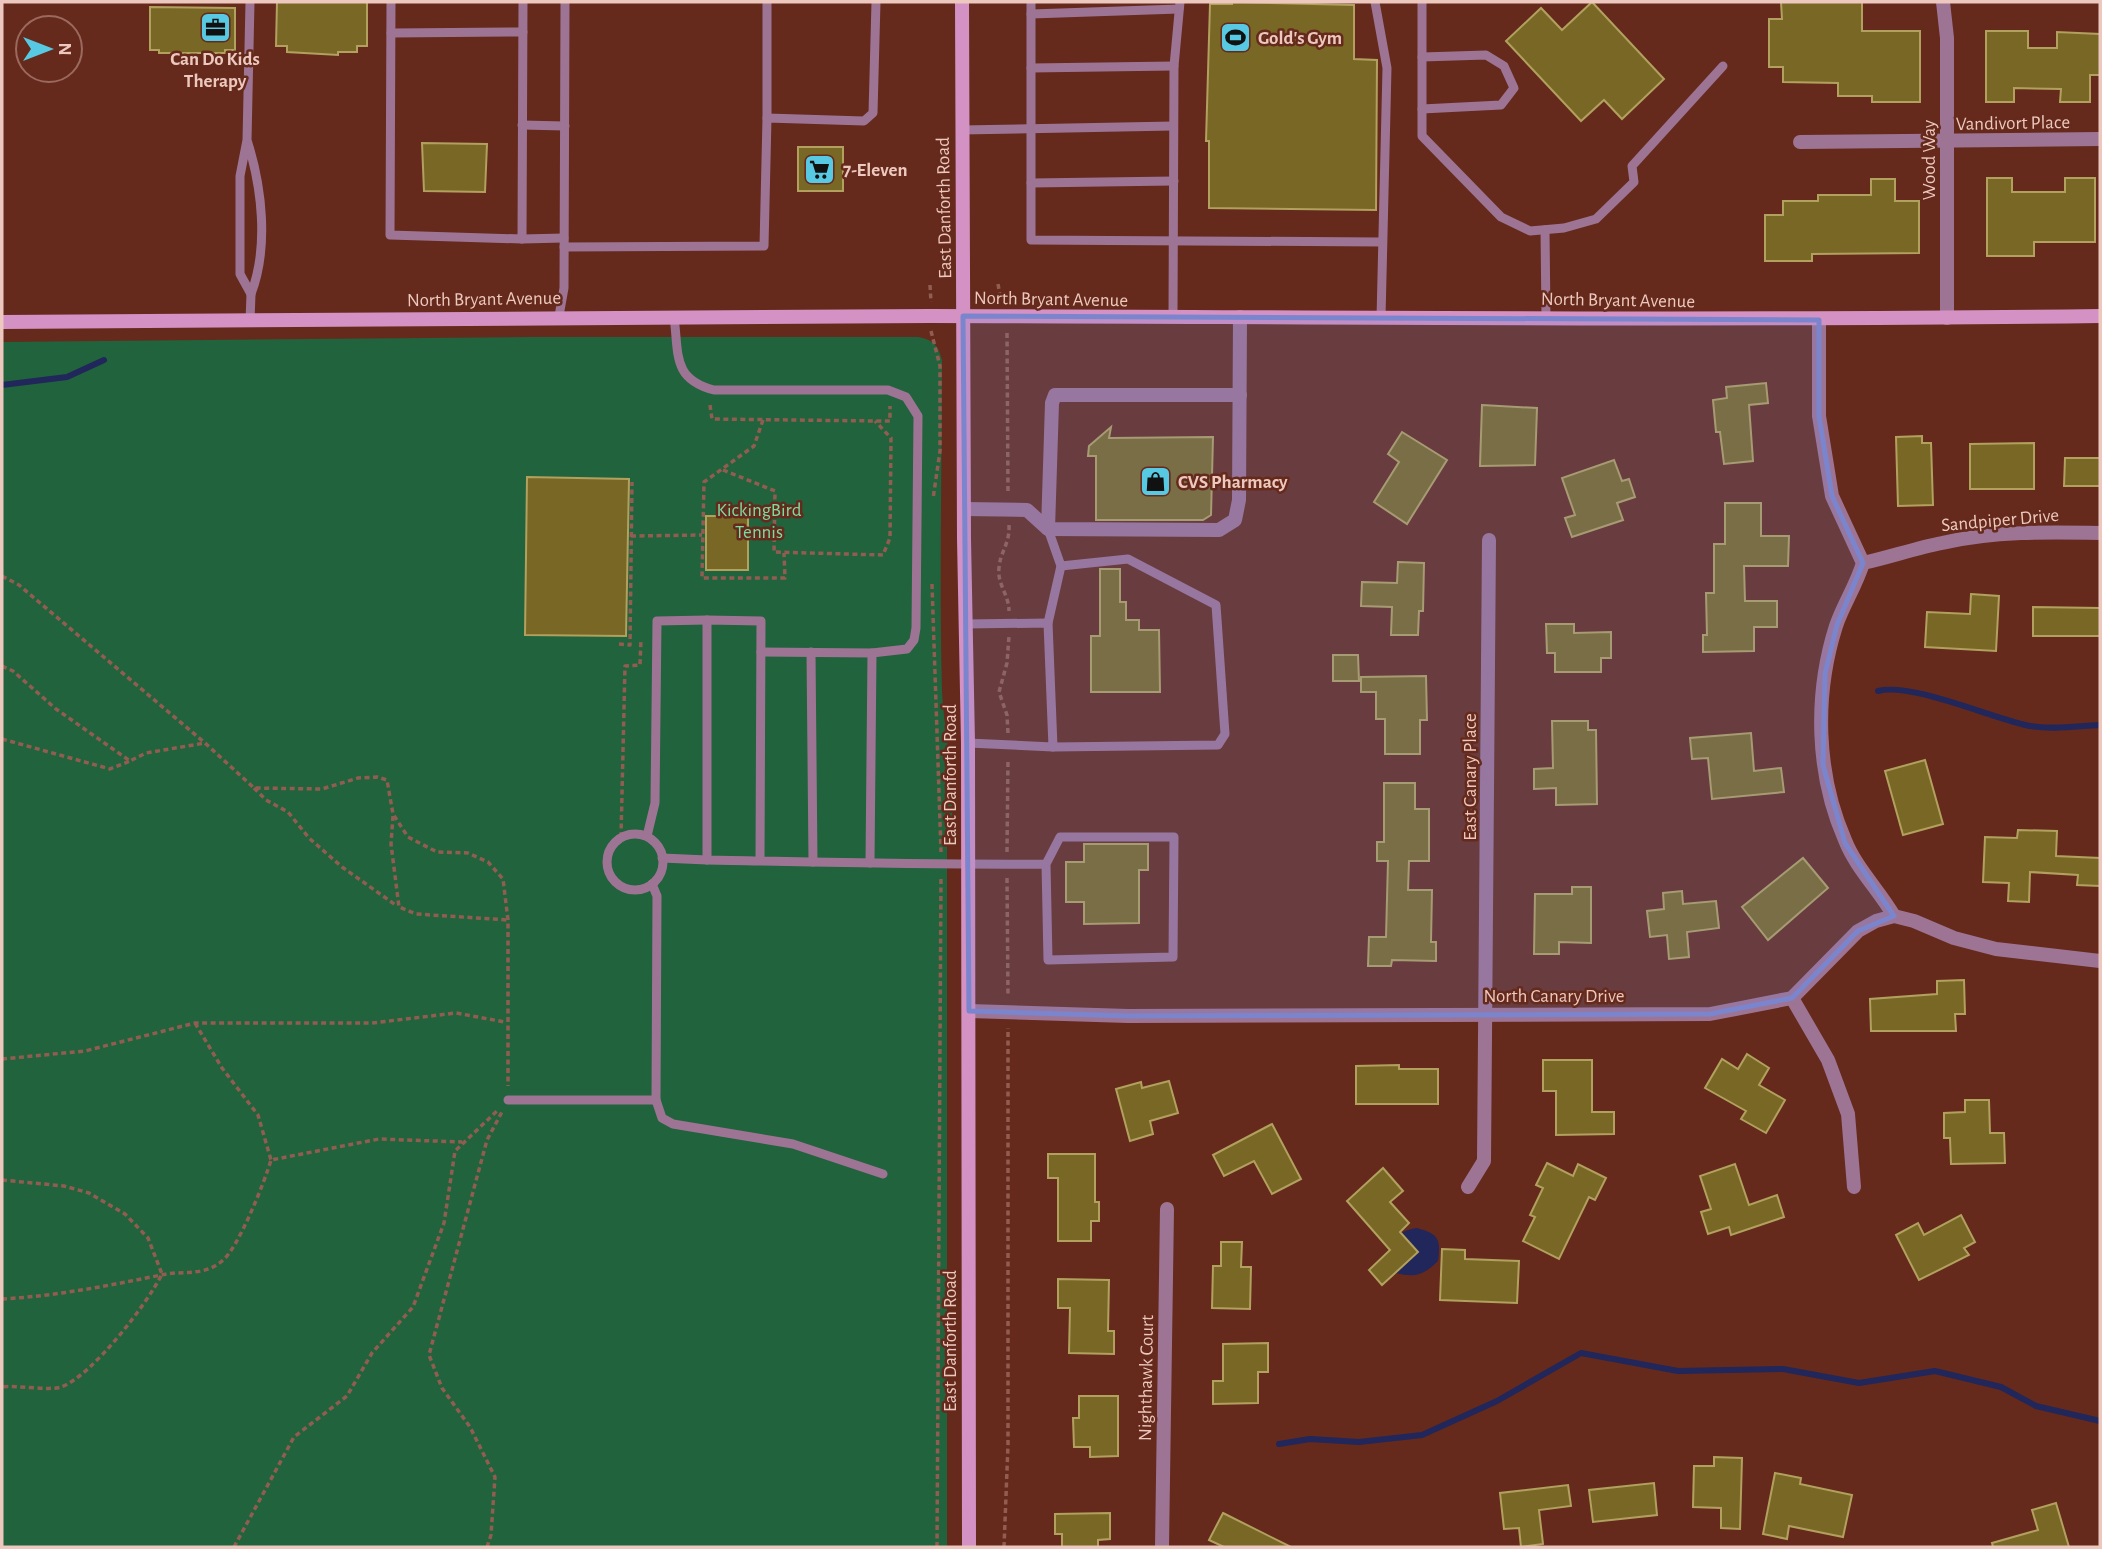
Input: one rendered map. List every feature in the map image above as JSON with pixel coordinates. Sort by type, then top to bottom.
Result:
[{"type":"street","name":"East Danforth Road","points":[[962,2],[964,509],[968,743],[969,1547]]},
{"type":"street","name":"Wood Way","points":[[1943,2],[1947,38],[1947,318]]},
{"type":"street","name":"Vandivort Place","points":[[1800,142],[2100,139]]},
{"type":"street","name":"North Bryant Avenue","points":[[2,322],[559,316],[1546,317],[1819,320],[2100,316]]},
{"type":"street","points":[[964,509],[1027,510],[1048,529],[1219,530],[1235,520],[1238,500],[1240,317]]},
{"type":"street","points":[[1819,320],[1819,416],[1832,496],[1863,563],[1854,592],[1837,625],[1825,674],[1821,723],[1823,765],[1830,800],[1846,843],[1894,916]]},
{"type":"street","points":[[1048,529],[1052,403],[1055,395],[1240,396]]},
{"type":"street","name":"Sandpiper Drive","points":[[1863,563],[1942,542],[1987,536],[2051,532],[2100,533]]},
{"type":"street","name":"East Canary Place","points":[[1468,1187],[1484,1161],[1489,540]]},
{"type":"street","points":[[1854,1187],[1848,1114],[1828,1060],[1792,998],[1858,931],[1876,920],[1894,916],[1914,920],[1954,938],[1996,949],[2100,961]]},
{"type":"street","name":"North Canary Drive","points":[[969,1011],[1128,1016],[1710,1014],[1792,998]]},
{"type":"street","name":"Nighthawk Court","points":[[1162,1547],[1167,1209]]},
{"type":"lane","points":[[250,2],[247,140],[240,176],[240,274],[251,294]]},
{"type":"lane","points":[[391,2],[390,235],[564,243],[764,246],[767,2]]},
{"type":"lane","points":[[522,239],[523,2]]},
{"type":"lane","points":[[559,316],[564,288],[565,2]]},
{"type":"lane","points":[[767,118],[864,121],[873,113],[876,2]]},
{"type":"lane","points":[[1031,2],[1031,240],[1174,243],[1381,242]]},
{"type":"lane","points":[[1375,2],[1387,68],[1381,318]]},
{"type":"lane","points":[[1422,2],[1422,136],[1501,216],[1530,231],[1564,228],[1596,219],[1634,182],[1632,166],[1723,66]]},
{"type":"lane","points":[[1031,13],[1180,5],[1174,66],[1172,316]]},
{"type":"lane","points":[[391,33],[523,32]]},
{"type":"lane","points":[[1422,57],[1486,55],[1504,66],[1514,88],[1501,105],[1422,109]]},
{"type":"lane","points":[[1031,68],[1174,66]]},
{"type":"lane","points":[[522,125],[565,126]]},
{"type":"lane","points":[[961,130],[1174,126]]},
{"type":"lane","points":[[247,140],[259,177],[260,271],[251,294],[250,321]]},
{"type":"lane","points":[[1031,183],[1174,181]]},
{"type":"lane","points":[[1545,230],[1546,317]]},
{"type":"lane","points":[[674,317],[680,370],[694,385],[714,390],[888,390],[906,397],[918,416],[914,640],[907,649],[872,653],[761,652]]},
{"type":"lane","points":[[1048,529],[1061,566],[1048,623],[1053,747]]},
{"type":"lane","points":[[968,743],[1053,747],[1218,746],[1225,734],[1216,605],[1128,559],[1061,566]]},
{"type":"lane","points":[[707,620],[707,860]]},
{"type":"lane","points":[[647,836],[655,803],[657,621],[761,621],[760,861]]},
{"type":"lane","points":[[966,624],[1009,626],[1048,623]]},
{"type":"lane","points":[[811,652],[813,862]]},
{"type":"lane","points":[[870,863],[872,653]]},
{"type":"lane","points":[[630,834],[647,836],[655,842],[662,858],[662,868],[652,884],[634,890],[625,888],[611,876],[607,859],[609,850],[621,837],[630,834]]},
{"type":"lane","points":[[1060,837],[1174,837],[1172,957],[1048,960],[1046,864],[1060,837]]},
{"type":"lane","points":[[662,858],[1046,864]]},
{"type":"lane","points":[[652,884],[657,896],[656,1100],[662,1118],[673,1124],[793,1144],[883,1174]]},
{"type":"lane","points":[[508,1100],[656,1100]]},
{"type":"path","points":[[1004,1547],[1008,1445],[1008,744],[1007,715],[999,692],[1007,663],[1009,597],[1000,582],[999,567],[1009,540],[1009,338]]},
{"type":"path","points":[[932,343],[938,351],[940,366],[940,451],[933,505]]},
{"type":"path","points":[[710,405],[712,419],[890,421],[890,404]]},
{"type":"path","points":[[763,420],[754,446],[704,482],[702,578],[785,579],[784,553]]},
{"type":"path","points":[[723,470],[775,491],[774,552],[883,555],[890,538],[891,438],[875,421]]},
{"type":"path","points":[[619,645],[630,645],[632,482]]},
{"type":"path","points":[[630,533],[702,535]]},
{"type":"path","points":[[2,576],[19,585],[205,743],[266,800],[288,812],[310,838],[342,867],[399,907],[416,914],[508,920]]},
{"type":"path","points":[[932,580],[941,864],[937,1547]]},
{"type":"path","points":[[621,837],[625,666],[640,665],[642,618],[657,621]]},
{"type":"path","points":[[2,666],[12,671],[56,709],[130,761]]},
{"type":"path","points":[[2,739],[110,769],[146,753],[205,743]]},
{"type":"path","points":[[254,788],[321,789],[358,778],[377,776],[387,780],[393,814],[391,844],[399,907]]},
{"type":"path","points":[[393,814],[408,837],[437,852],[467,853],[488,862],[503,879],[508,920],[508,1100],[487,1140],[429,1355],[442,1388],[470,1427],[495,1477],[491,1535],[486,1547]]},
{"type":"path","points":[[2,1059],[85,1051],[195,1023],[372,1023],[456,1013],[506,1022]]},
{"type":"path","points":[[2,1299],[56,1296],[162,1275],[202,1273],[224,1260],[263,1187],[271,1160],[258,1115],[222,1068],[195,1023]]},
{"type":"path","points":[[234,1547],[294,1437],[347,1396],[372,1353],[413,1307],[444,1223],[455,1151],[508,1100]]},
{"type":"path","points":[[271,1160],[379,1139],[464,1142]]},
{"type":"path","points":[[2,1180],[64,1186],[89,1193],[124,1214],[148,1238],[162,1275],[151,1296],[130,1323],[77,1379],[59,1388],[2,1387]]},
{"type":"highlighted area","points":[[963,316],[1819,320],[1819,416],[1832,496],[1863,563],[1837,625],[1825,674],[1823,765],[1845,843],[1894,916],[1858,931],[1792,998],[1710,1014],[1128,1016],[969,1011]]},
{"type":"green space","name":"KickingBird Tennis","points":[[530,337],[918,337],[932,342],[942,360],[942,690],[953,810],[947,843],[947,1547],[2,1547],[2,342]]},
{"type":"shaded area","points":[[1417,1228],[1430,1232],[1436,1238],[1439,1247],[1438,1261],[1419,1274],[1396,1273],[1387,1256],[1392,1244],[1401,1233]]},
{"type":"building","points":[[277,2],[367,2],[367,46],[357,46],[357,52],[338,52],[338,55],[287,52],[287,46],[276,46]]},
{"type":"building","points":[[1232,2],[1354,5],[1354,59],[1377,60],[1376,210],[1209,208],[1209,141],[1206,141],[1210,4]]},
{"type":"building","points":[[1592,2],[1664,79],[1622,119],[1604,100],[1581,121],[1506,41],[1541,8],[1562,30]]},
{"type":"building","points":[[1781,2],[1862,2],[1862,31],[1920,31],[1920,102],[1872,102],[1872,96],[1838,96],[1838,83],[1783,82],[1783,67],[1769,67],[1769,19],[1782,19]]},
{"type":"building","points":[[150,7],[235,8],[235,50],[225,50],[225,53],[159,53],[159,50],[150,50]]},
{"type":"building","points":[[1986,31],[2028,31],[2028,48],[2057,48],[2057,32],[2100,34],[2100,75],[2090,75],[2090,102],[2060,102],[2061,89],[2014,88],[2014,102],[1986,102]]},
{"type":"building","points":[[422,143],[487,144],[485,192],[424,191]]},
{"type":"building","name":"7-Eleven","points":[[798,147],[843,147],[843,191],[798,191]]},
{"type":"building","points":[[1987,178],[2012,178],[2012,192],[2065,192],[2065,178],[2095,178],[2095,242],[2034,242],[2034,256],[1987,256]]},
{"type":"building","points":[[1871,179],[1895,179],[1895,201],[1919,201],[1919,253],[1812,254],[1812,261],[1765,261],[1765,215],[1783,215],[1783,201],[1818,201],[1818,195],[1871,195]]},
{"type":"building","points":[[1766,383],[1768,403],[1749,405],[1753,461],[1724,464],[1720,432],[1716,432],[1713,400],[1727,398],[1726,387]]},
{"type":"building","points":[[1482,405],[1537,408],[1535,465],[1480,466]]},
{"type":"building","name":"CVS Pharmacy","points":[[1111,427],[1109,438],[1213,437],[1211,515],[1203,520],[1096,520],[1096,456],[1088,456],[1089,446]]},
{"type":"building","points":[[1402,432],[1447,460],[1407,524],[1374,502],[1399,462],[1388,454]]},
{"type":"building","points":[[1922,436],[1922,443],[1931,443],[1933,505],[1898,506],[1896,437]]},
{"type":"building","points":[[2034,443],[2034,489],[1970,489],[1970,444]]},
{"type":"building","points":[[2065,458],[2100,458],[2100,486],[2064,486]]},
{"type":"building","points":[[1614,460],[1622,481],[1629,479],[1635,497],[1617,503],[1623,520],[1572,537],[1565,518],[1575,515],[1562,478]]},
{"type":"building","points":[[527,477],[629,479],[626,636],[525,635]]},
{"type":"building","points":[[1725,503],[1761,503],[1761,536],[1789,536],[1788,566],[1744,566],[1745,601],[1777,601],[1777,627],[1754,627],[1754,651],[1703,652],[1703,635],[1707,635],[1706,593],[1714,593],[1714,544],[1725,544]]},
{"type":"building","points":[[706,516],[748,516],[748,570],[706,570]]},
{"type":"building","points":[[1398,562],[1424,563],[1423,611],[1419,611],[1418,635],[1391,635],[1392,607],[1361,606],[1362,582],[1397,583]]},
{"type":"building","points":[[1100,569],[1120,569],[1120,602],[1126,602],[1126,620],[1139,620],[1139,630],[1159,630],[1160,692],[1091,692],[1091,636],[1100,636]]},
{"type":"building","points":[[1971,594],[1999,596],[1996,651],[1925,647],[1927,612],[1970,614]]},
{"type":"building","points":[[2033,607],[2100,608],[2100,636],[2033,636]]},
{"type":"building","points":[[1546,624],[1574,624],[1574,633],[1611,632],[1611,658],[1601,658],[1601,672],[1555,672],[1555,653],[1547,653]]},
{"type":"building","points":[[1333,655],[1358,655],[1359,681],[1333,681]]},
{"type":"building","points":[[1426,676],[1427,720],[1420,720],[1420,754],[1385,754],[1385,719],[1376,719],[1376,692],[1361,692],[1361,677]]},
{"type":"building","points":[[1552,721],[1588,721],[1588,730],[1596,730],[1597,804],[1556,805],[1556,788],[1534,789],[1534,769],[1553,768]]},
{"type":"building","points":[[1751,733],[1754,771],[1781,768],[1784,792],[1712,799],[1708,758],[1692,759],[1690,738]]},
{"type":"building","points":[[1925,760],[1943,824],[1903,835],[1885,771]]},
{"type":"building","points":[[1384,783],[1415,783],[1415,809],[1429,809],[1429,861],[1409,861],[1408,890],[1432,890],[1431,942],[1436,942],[1436,961],[1392,960],[1391,966],[1368,966],[1369,937],[1386,937],[1388,861],[1377,861],[1377,842],[1384,842]]},
{"type":"building","points":[[2018,830],[2057,831],[2056,856],[2100,858],[2100,886],[2077,885],[2078,875],[2030,872],[2029,902],[2008,901],[2009,883],[1983,882],[1985,837],[2017,838]]},
{"type":"building","points":[[1084,844],[1148,844],[1148,870],[1139,870],[1139,923],[1084,924],[1084,902],[1066,902],[1066,862],[1084,862]]},
{"type":"building","points":[[1803,858],[1828,888],[1768,940],[1742,907]]},
{"type":"building","points":[[1572,887],[1591,887],[1591,943],[1559,942],[1559,954],[1534,954],[1535,894],[1572,894]]},
{"type":"building","points":[[1682,891],[1683,904],[1716,901],[1719,928],[1687,932],[1689,957],[1669,959],[1667,935],[1650,937],[1647,911],[1664,909],[1663,893]]},
{"type":"building","points":[[1964,980],[1965,1014],[1955,1014],[1956,1031],[1871,1031],[1870,999],[1937,994],[1937,981]]},
{"type":"building","points":[[1747,1054],[1769,1068],[1759,1085],[1785,1100],[1766,1133],[1741,1119],[1746,1111],[1705,1088],[1722,1059],[1738,1069]]},
{"type":"building","points":[[1543,1060],[1592,1060],[1592,1112],[1614,1112],[1614,1134],[1556,1135],[1556,1091],[1543,1091]]},
{"type":"building","points":[[1399,1065],[1399,1069],[1438,1069],[1438,1104],[1356,1104],[1356,1066]]},
{"type":"building","points":[[1169,1081],[1178,1113],[1150,1121],[1153,1134],[1130,1141],[1116,1089],[1141,1082],[1142,1088]]},
{"type":"building","points":[[1965,1100],[1989,1100],[1990,1133],[2004,1133],[2005,1163],[1951,1164],[1950,1138],[1944,1138],[1944,1113],[1965,1112]]},
{"type":"building","points":[[1272,1124],[1301,1179],[1272,1194],[1254,1161],[1224,1176],[1213,1155]]},
{"type":"building","points":[[1048,1154],[1095,1154],[1095,1202],[1099,1202],[1099,1221],[1091,1221],[1091,1241],[1058,1241],[1058,1178],[1048,1178]]},
{"type":"building","points":[[1547,1163],[1573,1176],[1578,1164],[1606,1178],[1595,1200],[1589,1197],[1559,1259],[1523,1241],[1535,1217],[1530,1215],[1543,1188],[1536,1185]]},
{"type":"building","points":[[1735,1164],[1749,1205],[1777,1195],[1784,1217],[1731,1235],[1729,1227],[1708,1234],[1701,1212],[1711,1209],[1700,1176]]},
{"type":"building","points":[[1383,1168],[1403,1191],[1390,1202],[1409,1223],[1400,1232],[1418,1252],[1382,1285],[1369,1270],[1390,1250],[1347,1201]]},
{"type":"building","points":[[1961,1215],[1975,1242],[1964,1248],[1969,1255],[1919,1280],[1896,1235],[1918,1223],[1924,1235]]},
{"type":"building","points":[[1221,1242],[1242,1242],[1241,1267],[1251,1267],[1250,1309],[1212,1308],[1213,1266],[1221,1266]]},
{"type":"building","points":[[1442,1249],[1465,1250],[1465,1259],[1519,1261],[1517,1303],[1440,1300]]},
{"type":"building","points":[[1058,1279],[1109,1280],[1108,1331],[1114,1331],[1114,1354],[1069,1353],[1070,1308],[1058,1308]]},
{"type":"building","points":[[1268,1343],[1268,1372],[1258,1372],[1258,1403],[1213,1404],[1213,1381],[1223,1381],[1223,1344]]},
{"type":"building","points":[[1079,1396],[1118,1396],[1118,1456],[1090,1457],[1090,1447],[1074,1447],[1073,1418],[1079,1418]]},
{"type":"building","points":[[1714,1457],[1742,1458],[1740,1529],[1721,1528],[1721,1508],[1693,1507],[1694,1466],[1714,1466]]},
{"type":"building","points":[[1775,1473],[1801,1478],[1800,1484],[1852,1495],[1843,1537],[1789,1526],[1787,1539],[1763,1534]]},
{"type":"building","points":[[1654,1483],[1657,1515],[1593,1522],[1589,1490]]},
{"type":"building","points":[[1568,1485],[1571,1506],[1539,1510],[1543,1544],[1521,1547],[1519,1528],[1504,1529],[1500,1493]]},
{"type":"building","points":[[2056,1503],[2069,1547],[1993,1547],[1992,1543],[2038,1530],[2032,1510]]},
{"type":"building","points":[[1110,1513],[1110,1539],[1098,1540],[1098,1547],[1062,1547],[1062,1534],[1055,1534],[1055,1514]]},
{"type":"building","points":[[1223,1513],[1291,1547],[1224,1547],[1209,1540]]},
{"type":"waterway","points":[[2,385],[67,377],[104,360]]},
{"type":"waterway","points":[[1878,691],[1893,690],[1931,696],[2030,726],[2056,728],[2100,725]]},
{"type":"waterway","points":[[1279,1444],[1310,1439],[1359,1442],[1422,1435],[1497,1401],[1581,1353],[1678,1371],[1783,1369],[1859,1383],[1935,1371],[2001,1387],[2036,1406],[2100,1421]]},
{"type":"place","name":"Can Do Kids Therapy","points":[[215,27]]},
{"type":"place","name":"Gold's Gym","points":[[1235,37]]},
{"type":"place","name":"7-Eleven","points":[[820,169]]},
{"type":"place","name":"CVS Pharmacy","points":[[1155,481]]}]
